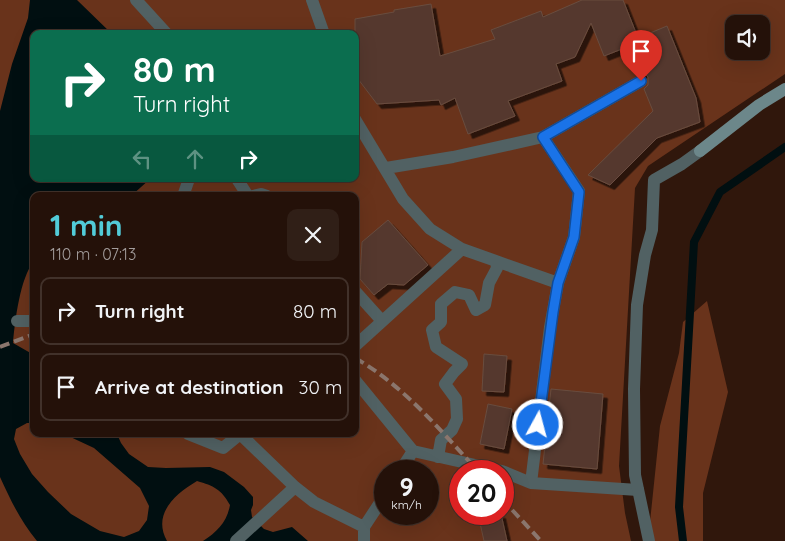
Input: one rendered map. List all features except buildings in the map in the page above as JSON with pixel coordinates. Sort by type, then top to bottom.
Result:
[{"type":"street","points":[[136,0],[163,30]]},
{"type":"street","points":[[312,0],[323,30]]},
{"type":"street","points":[[386,168],[453,157],[543,137],[641,81]]},
{"type":"street","points":[[649,541],[635,475],[634,389],[637,305],[645,255],[652,230],[654,180],[682,164],[759,105],[785,89]]},
{"type":"street","points":[[359,125],[403,198],[430,229],[462,249],[558,283]]},
{"type":"street","points":[[531,483],[550,327],[558,283],[574,237],[579,192],[543,137]]},
{"type":"street","points":[[359,342],[462,249]]},
{"type":"street","points":[[438,457],[441,440],[452,430],[456,419],[456,399],[445,384],[462,364],[436,347],[432,330],[441,322],[440,304],[455,292],[469,295],[476,310],[485,305],[489,283],[497,268],[496,262]]},
{"type":"street","points":[[359,295],[382,321]]},
{"type":"street","points":[[17,321],[30,321]]},
{"type":"street","points":[[359,385],[413,452],[452,460]]},
{"type":"street","points":[[196,437],[223,448],[236,437]]},
{"type":"street","points":[[243,437],[295,487],[314,502],[364,527]]},
{"type":"street","points":[[408,460],[413,452]]},
{"type":"street","points":[[514,476],[531,483],[638,490]]},
{"type":"street","points":[[236,541],[295,487]]},
{"type":"street","points":[[364,541],[364,527],[374,512]]},
{"type":"shaded area","points":[[0,0],[785,0],[785,74],[648,166],[635,188],[619,466],[625,513],[631,541],[0,541]]},
{"type":"shaded area","points":[[30,0],[77,0],[108,30],[30,30],[30,182],[147,182],[135,192],[30,192],[30,267],[22,289],[13,343],[30,353],[30,423],[16,429],[14,439],[20,454],[32,474],[48,492],[71,514],[100,531],[124,537],[139,531],[147,520],[149,506],[140,488],[94,448],[70,437],[118,437],[129,454],[148,467],[210,467],[224,472],[244,487],[253,497],[252,517],[264,529],[273,532],[292,527],[308,541],[203,541],[221,526],[230,505],[216,489],[197,481],[174,499],[164,514],[162,522],[163,531],[167,541],[37,541],[12,502],[0,477],[0,111],[12,64],[28,18]]},
{"type":"shaded area","points":[[707,301],[728,392],[703,493],[703,541],[648,541],[660,426],[679,353],[683,322]]},
{"type":"waterway","points":[[683,541],[679,507],[694,242],[720,192],[785,147]]},
{"type":"railway","points":[[0,347],[30,336]]},
{"type":"railway","points":[[359,360],[373,369],[405,395],[468,460]]},
{"type":"railway","points":[[514,512],[541,541]]},
{"type":"route","points":[[538,425],[550,327],[558,283],[574,237],[579,192],[543,137],[641,81]]}]
